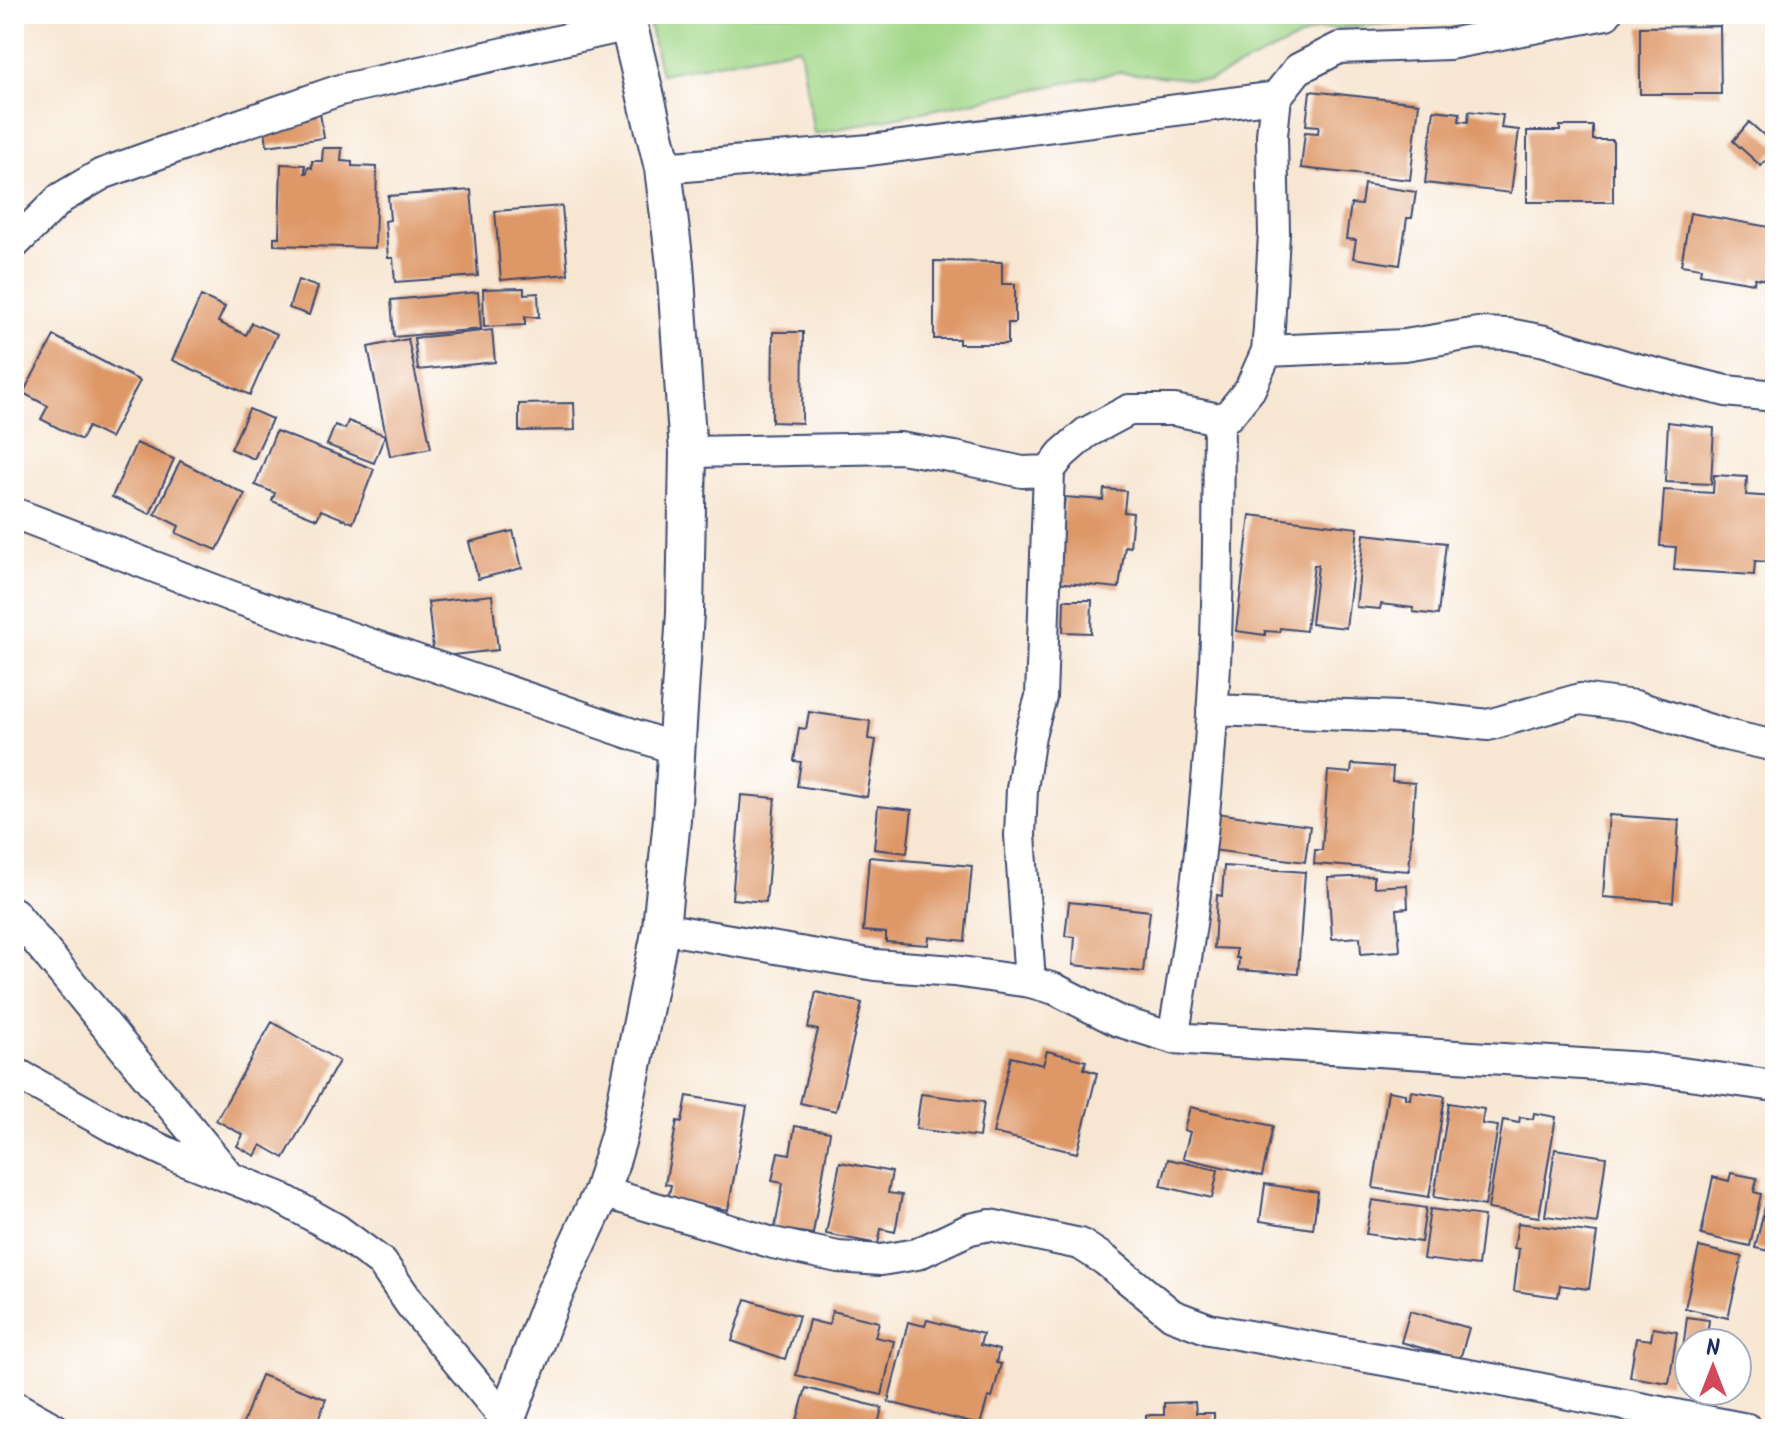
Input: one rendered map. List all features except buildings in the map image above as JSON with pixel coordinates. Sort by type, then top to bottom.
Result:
[{"type":"street","points":[[1030,982],[1020,835],[1022,789],[1030,735],[1041,697],[1049,471],[1062,454],[1086,433],[1129,410],[1174,410],[1219,419],[1229,415],[1250,389],[1267,351],[1274,233],[1272,135],[1276,97],[1298,69],[1339,48],[1449,44],[1606,14]]},
{"type":"street","points":[[14,244],[61,198],[102,174],[340,90],[628,19],[663,168],[675,264],[688,452],[685,613],[661,928],[619,1135],[602,1192],[551,1301],[505,1425]]},
{"type":"street","points":[[663,168],[870,150],[1276,97]]},
{"type":"street","points":[[1267,351],[1405,345],[1478,333],[1508,334],[1545,341],[1625,366],[1726,391],[1775,396]]},
{"type":"street","points":[[1173,1038],[1190,940],[1212,710],[1219,419]]},
{"type":"street","points":[[688,452],[900,448],[1022,472],[1049,471]]},
{"type":"street","points":[[14,513],[233,597],[676,749]]},
{"type":"street","points":[[1212,710],[1426,718],[1488,725],[1580,699],[1635,706],[1726,735],[1775,746]]},
{"type":"street","points":[[14,913],[229,1176]]},
{"type":"street","points":[[661,928],[875,965],[954,971],[1030,982],[1055,989],[1118,1021],[1173,1038],[1645,1068],[1775,1086]]},
{"type":"street","points":[[14,1072],[113,1127],[279,1197],[336,1229],[382,1263],[505,1425]]},
{"type":"street","points":[[602,1192],[773,1243],[838,1257],[881,1260],[917,1254],[970,1229],[990,1225],[1019,1230],[1080,1244],[1105,1260],[1172,1315],[1187,1323],[1747,1429]]},
{"type":"street","points":[[14,1406],[55,1429]]},
{"type":"green space","points":[[647,14],[1499,14],[1316,30],[1209,81],[1119,72],[814,134],[800,47],[661,74]]}]
